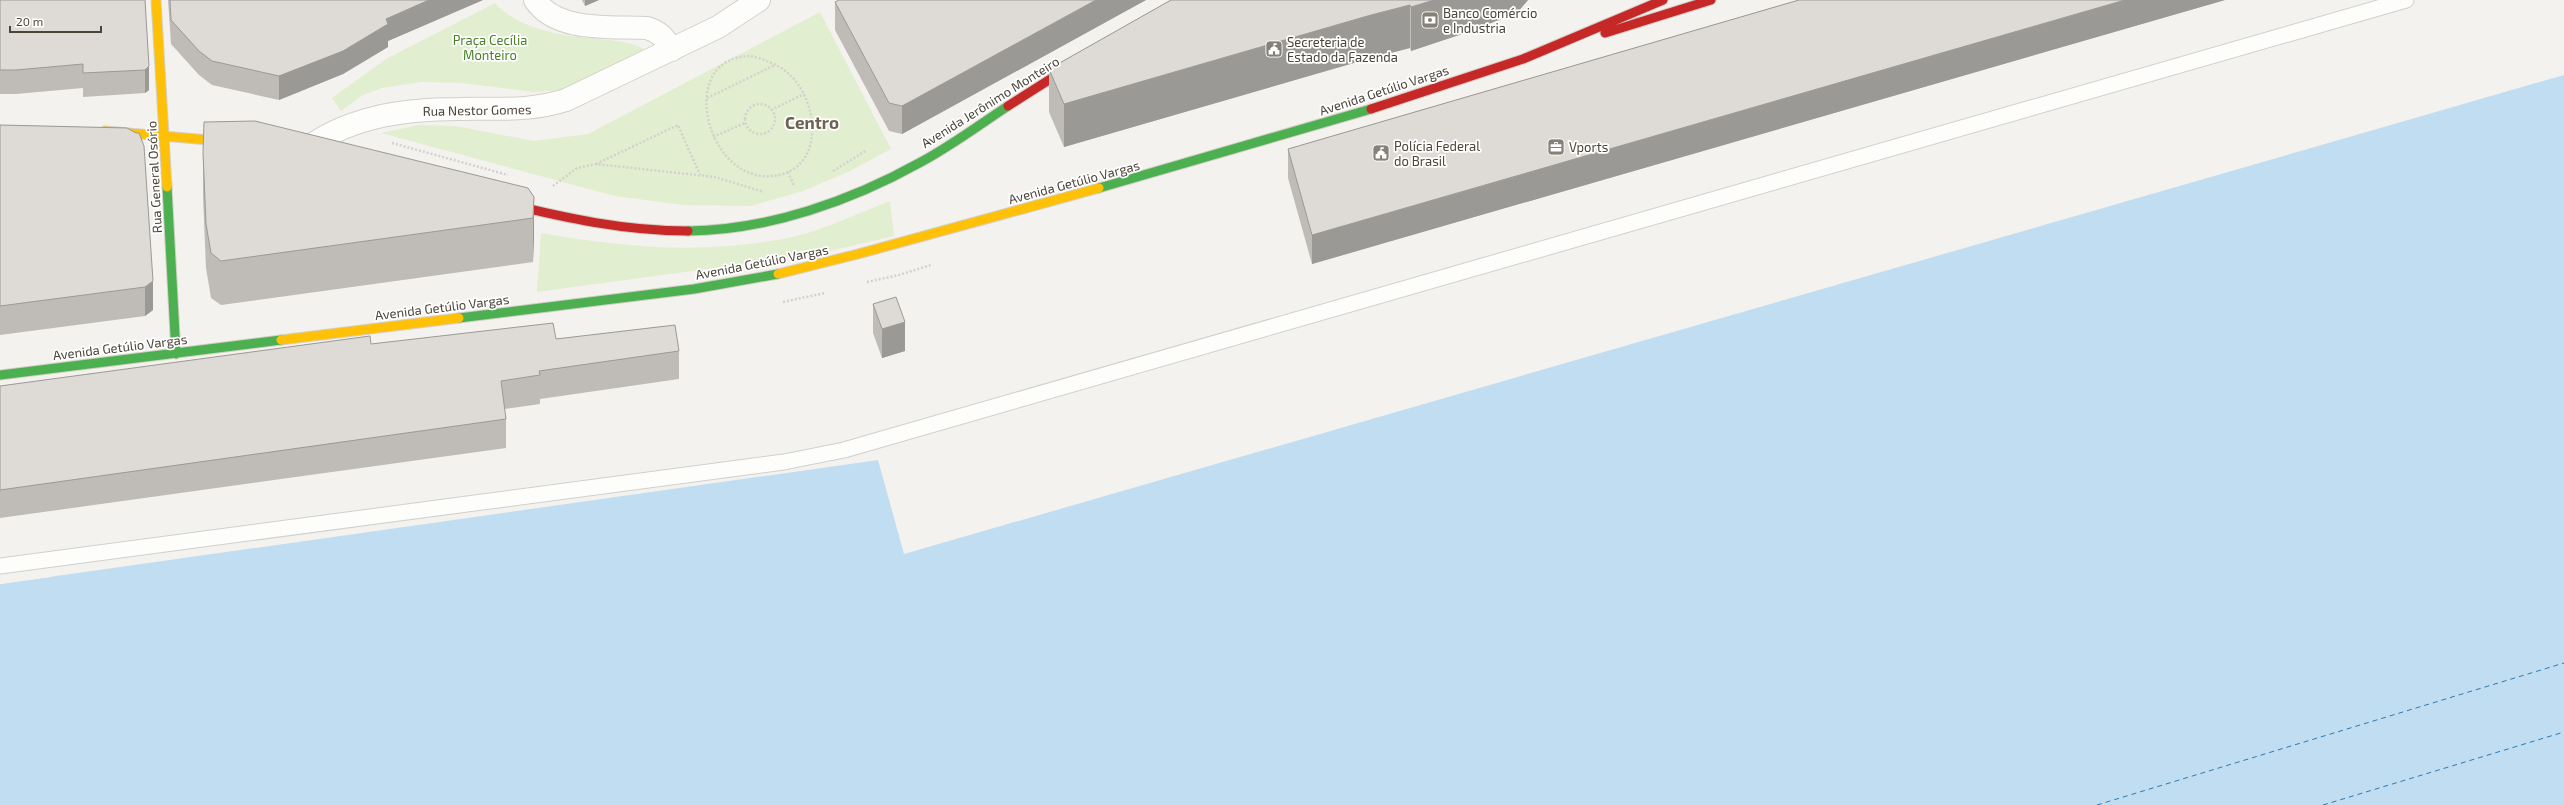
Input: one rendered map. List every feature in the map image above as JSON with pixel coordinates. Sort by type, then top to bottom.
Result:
[{"type":"main road","name":"Rua General Osório","points":[[156,0],[165,135],[176,354]]},
{"type":"main road","points":[[1505,65],[1663,0]]},
{"type":"main road","points":[[1505,65],[1711,0]]},
{"type":"main road","name":"Avenida Jerônimo Monteiro","points":[[493,201],[561,217],[618,227],[661,231],[738,227],[810,209],[876,184],[921,162],[1082,59]]},
{"type":"main road","name":"Avenida Getúlio Vargas","points":[[0,375],[710,287],[804,269],[892,247],[992,217],[1237,151],[1505,65]]},
{"type":"main road","points":[[98,131],[165,135],[240,144]]},
{"type":"street","points":[[535,0],[549,14],[576,24],[647,28],[656,31],[665,38],[672,50]]},
{"type":"street","name":"Rua Nestor Gomes","points":[[301,155],[318,138],[339,128],[398,112],[541,108],[566,100],[718,27],[758,0]]},
{"type":"lane","points":[[0,566],[776,463],[844,450],[2406,0]]},
{"type":"path","points":[[751,56],[775,65],[790,74],[804,94],[811,113],[812,133],[806,154],[801,162],[788,172],[769,175],[747,171],[730,160],[713,137],[708,122],[707,98],[716,70],[730,59],[751,56]]},
{"type":"path","points":[[707,98],[775,65]]},
{"type":"path","points":[[771,110],[804,94]]},
{"type":"path","points":[[755,105],[767,106],[771,110],[774,121],[769,130],[763,133],[752,132],[746,123],[747,111],[755,105]]},
{"type":"path","points":[[713,137],[746,123]]},
{"type":"path","points":[[552,187],[577,168],[596,164],[678,125],[700,175]]},
{"type":"path","points":[[385,141],[514,176]]},
{"type":"path","points":[[829,173],[867,150]]},
{"type":"path","points":[[596,164],[700,175],[732,180],[768,194],[762,196]]},
{"type":"path","points":[[788,172],[794,186]]},
{"type":"path","points":[[788,188],[799,184]]},
{"type":"path","points":[[545,185],[560,188]]},
{"type":"green space","name":"Praça Cecília Monteiro","points":[[495,3],[514,18],[525,24],[550,32],[576,37],[624,42],[644,49],[563,90],[534,92],[462,83],[421,82],[382,88],[363,95],[341,111],[332,98],[386,59]]},
{"type":"green space","points":[[820,12],[891,149],[850,171],[803,191],[751,206],[683,205],[615,196],[381,133],[419,125],[455,126],[534,141],[588,134]]},
{"type":"green space","points":[[890,201],[894,236],[817,254],[537,292],[541,233],[636,246],[697,248],[729,246],[760,243],[803,234],[828,226]]},
{"type":"water","points":[[2564,75],[2564,805],[0,805],[0,584],[878,460],[904,554]]},
{"type":"pier","points":[[51,575],[51,577],[0,584],[0,582]]},
{"type":"building","points":[[0,0],[145,0],[149,66],[145,70],[83,73],[83,64],[0,70]]},
{"type":"building","points":[[170,0],[429,0],[386,19],[388,24],[343,51],[279,76],[212,61],[199,51],[171,20]]},
{"type":"building","points":[[839,0],[1096,0],[902,106],[889,103],[835,2]]},
{"type":"building","points":[[1171,0],[1434,0],[1411,7],[1410,5],[1371,15],[1064,104],[1049,69]]},
{"type":"building","points":[[1799,0],[2125,0],[1312,235],[1288,149]]},
{"type":"building","points":[[255,121],[528,188],[534,197],[533,218],[221,261],[211,253],[206,224],[203,153],[204,122]]},
{"type":"building","points":[[0,125],[127,128],[139,133],[144,146],[153,281],[145,287],[0,306]]},
{"type":"building","points":[[896,297],[905,322],[882,329],[873,304]]},
{"type":"building","points":[[553,323],[556,339],[675,325],[679,351],[539,371],[540,375],[501,381],[506,419],[0,490],[0,386],[370,336],[371,344]]},
{"type":"ferry route","points":[[2097,805],[2564,663]]},
{"type":"ferry route","points":[[2323,805],[2564,732]]},
{"type":"traffic: fast","points":[[688,231],[749,225],[809,211],[838,201],[894,176],[932,156],[1008,106]]},
{"type":"traffic: fast","points":[[1099,188],[1371,109]]},
{"type":"traffic: fast","points":[[167,187],[176,354]]},
{"type":"traffic: fast","points":[[459,318],[694,289],[778,274]]},
{"type":"traffic: fast","points":[[0,375],[281,340]]},
{"type":"traffic: slow","points":[[156,0],[167,187]]},
{"type":"traffic: slow","points":[[105,131],[232,142]]},
{"type":"traffic: slow","points":[[778,274],[858,254],[1099,188]]},
{"type":"traffic: slow","points":[[281,340],[459,318]]},
{"type":"traffic: jam","points":[[1371,109],[1523,59],[1663,0]]},
{"type":"traffic: jam","points":[[1605,33],[1711,0]]},
{"type":"traffic: jam","points":[[1008,106],[1074,64]]},
{"type":"traffic: jam","points":[[504,203],[595,223],[641,229],[688,231]]},
{"type":"place","name":"Banco Comércio e Industria","points":[[1430,20]]},
{"type":"place","name":"Secreteria de Estado da Fazenda","points":[[1274,49]]},
{"type":"place","name":"Vports","points":[[1556,147]]},
{"type":"place","name":"Polícia Federal do Brasil","points":[[1381,153]]},
{"type":"district","name":"Centro","points":[[812,123]]}]
